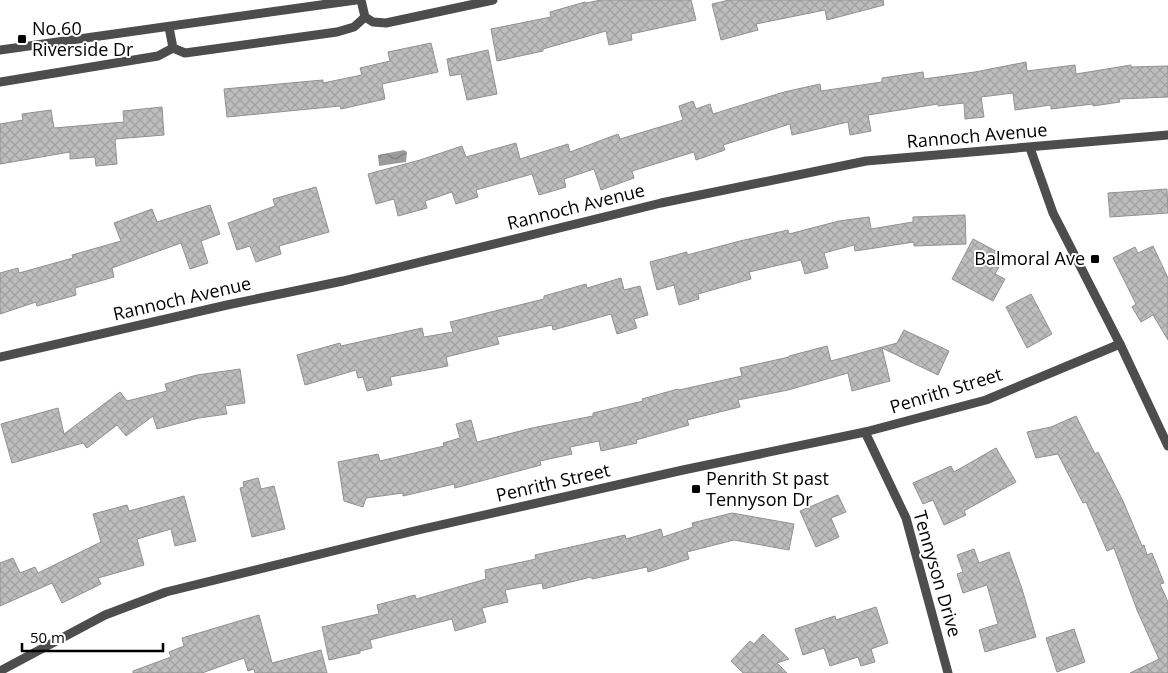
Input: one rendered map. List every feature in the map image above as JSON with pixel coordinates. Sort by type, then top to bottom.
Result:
[{"type":"street","points":[[0,50],[356,0]]},
{"type":"street","points":[[361,0],[365,17],[374,22],[386,23],[494,0]]},
{"type":"street","points":[[173,48],[185,53],[337,32],[354,28],[365,17]]},
{"type":"street","points":[[169,27],[173,48]]},
{"type":"street","points":[[0,82],[158,56],[173,48]]},
{"type":"street","name":"Rannoch Avenue","points":[[0,357],[227,305],[352,279],[661,203],[866,161],[1168,135]]},
{"type":"street","points":[[1030,148],[1053,213],[1120,344],[1168,446]]},
{"type":"street","name":"Penrith Street","points":[[0,671],[105,615],[166,592],[414,531],[683,470],[865,432],[986,400],[1120,344]]},
{"type":"street","name":"Tennyson Drive","points":[[865,432],[906,518],[948,673]]},
{"type":"water","points":[[404,150],[407,152],[406,162],[379,166],[378,155]]},
{"type":"building","points":[[601,0],[691,0],[696,20],[631,34],[632,40],[609,45],[606,31],[543,49],[543,51],[497,61],[491,29],[551,17],[550,12],[585,2]]},
{"type":"building","points":[[729,0],[883,0],[884,5],[827,20],[825,10],[756,24],[758,30],[721,40],[712,4]]},
{"type":"building","points":[[431,43],[438,72],[382,84],[385,99],[341,109],[340,106],[227,117],[224,89],[323,80],[323,83],[362,75],[360,68],[390,61],[388,52]]},
{"type":"building","points":[[488,50],[497,94],[467,100],[461,74],[450,76],[447,59]]},
{"type":"building","points":[[1026,62],[1027,71],[1075,65],[1076,74],[1131,65],[1131,67],[1168,66],[1168,97],[1119,99],[1120,102],[1093,106],[1093,104],[1051,109],[1051,105],[1015,110],[1013,93],[981,97],[984,117],[965,119],[964,103],[938,106],[938,104],[868,115],[871,131],[850,135],[848,122],[792,135],[790,124],[723,145],[725,150],[696,160],[694,152],[632,171],[634,178],[601,190],[594,169],[564,179],[566,187],[539,195],[532,174],[476,190],[478,197],[456,204],[452,192],[425,201],[427,208],[398,216],[394,199],[376,204],[368,174],[462,146],[466,157],[516,143],[520,159],[568,144],[570,152],[618,134],[620,139],[683,120],[679,106],[693,101],[696,109],[710,104],[713,114],[784,92],[820,84],[821,91],[882,82],[882,78],[923,72],[924,79]]},
{"type":"building","points":[[162,107],[164,135],[115,139],[117,164],[96,166],[95,157],[70,159],[70,152],[0,164],[0,124],[23,120],[22,114],[51,110],[54,128],[124,122],[123,111]]},
{"type":"building","points":[[316,187],[329,232],[279,246],[281,254],[256,262],[250,246],[237,250],[228,223],[275,206],[273,199]]},
{"type":"building","points":[[1167,189],[1168,213],[1110,217],[1108,193]]},
{"type":"building","points":[[210,205],[220,234],[201,241],[208,263],[190,269],[181,243],[112,268],[114,277],[75,288],[76,295],[37,306],[36,302],[0,314],[0,273],[18,268],[19,273],[73,258],[72,255],[121,241],[114,223],[152,209],[157,222]]},
{"type":"building","points":[[965,215],[966,244],[914,246],[914,242],[855,251],[854,245],[824,253],[828,268],[805,274],[801,260],[749,272],[751,279],[698,294],[699,299],[679,305],[674,285],[657,290],[650,262],[687,252],[687,255],[788,230],[789,234],[839,221],[869,217],[871,229],[913,222],[913,217]]},
{"type":"building","points":[[973,239],[1005,256],[995,274],[1005,279],[993,301],[952,279]]},
{"type":"building","points":[[1153,246],[1168,278],[1168,340],[1153,315],[1141,322],[1132,307],[1136,304],[1113,258],[1135,247],[1138,253]]},
{"type":"building","points":[[621,278],[624,290],[640,286],[648,315],[634,319],[637,328],[617,334],[611,314],[553,330],[552,325],[497,337],[499,344],[446,357],[448,366],[390,377],[392,385],[367,391],[363,377],[358,378],[356,370],[305,385],[297,355],[340,343],[341,346],[422,328],[424,337],[453,332],[450,322],[544,299],[544,296],[586,284],[587,288]]},
{"type":"building","points":[[1031,294],[1052,334],[1027,348],[1006,307]]},
{"type":"building","points":[[904,330],[949,351],[938,375],[882,348],[890,381],[852,391],[848,373],[788,390],[738,400],[740,407],[687,420],[689,425],[636,440],[637,443],[601,451],[599,441],[570,447],[572,454],[540,461],[541,465],[455,488],[454,484],[403,496],[403,493],[366,498],[363,507],[344,501],[338,462],[378,454],[380,461],[444,446],[443,443],[460,438],[456,424],[471,420],[477,442],[532,428],[593,416],[593,413],[643,401],[642,399],[678,389],[742,376],[740,368],[827,346],[831,361],[897,343]]},
{"type":"building","points":[[240,369],[245,403],[225,406],[227,414],[199,418],[157,429],[153,416],[126,436],[117,425],[87,448],[83,443],[12,463],[1,424],[58,408],[64,434],[120,392],[127,401],[167,391],[165,384],[197,375]]},
{"type":"building","points":[[1076,416],[1095,454],[1098,452],[1123,501],[1142,546],[1144,545],[1147,555],[1152,553],[1164,583],[1160,584],[1168,602],[1168,673],[1130,673],[1159,659],[1137,610],[1114,548],[1107,551],[1086,502],[1083,503],[1058,454],[1036,458],[1027,432],[1051,427]]},
{"type":"building","points":[[996,448],[1016,482],[964,511],[966,515],[944,525],[933,500],[923,504],[913,483],[951,466],[954,472]]},
{"type":"building","points":[[258,478],[261,489],[274,486],[285,529],[252,537],[240,488],[244,487],[243,482]]},
{"type":"building","points":[[838,495],[846,512],[831,518],[839,537],[816,547],[800,511]]},
{"type":"building","points":[[184,496],[196,541],[175,546],[171,529],[137,539],[144,565],[98,578],[101,584],[62,603],[52,583],[0,606],[0,563],[13,558],[20,573],[35,567],[38,573],[101,542],[93,514],[127,505],[129,511]]},
{"type":"building","points":[[732,513],[794,524],[789,550],[734,540],[687,552],[689,559],[648,572],[647,567],[592,579],[591,577],[543,589],[542,583],[505,590],[508,602],[482,608],[486,622],[455,631],[452,619],[370,640],[372,648],[360,651],[360,653],[329,660],[322,627],[379,614],[377,605],[415,595],[416,599],[486,579],[485,570],[536,559],[535,555],[625,535],[626,539],[661,529],[663,537],[693,527],[692,523]]},
{"type":"building","points":[[974,549],[979,563],[1009,552],[1036,637],[985,652],[979,630],[998,624],[987,585],[963,593],[957,574],[963,572],[957,555]]},
{"type":"building","points":[[876,607],[888,643],[871,649],[875,662],[861,666],[858,657],[830,666],[824,648],[803,655],[795,629],[835,616],[836,620]]},
{"type":"building","points":[[259,615],[272,663],[321,650],[327,673],[255,673],[254,669],[248,671],[244,658],[202,673],[133,673],[133,671],[171,657],[169,652],[184,646],[182,638]]},
{"type":"building","points":[[1074,629],[1085,662],[1057,672],[1046,638]]},
{"type":"building","points":[[763,634],[789,659],[777,663],[787,673],[743,673],[731,661],[750,641],[754,644]]},
{"type":"place","name":"No.60 Riverside Dr","points":[[22,39]]},
{"type":"place","name":"Balmoral Ave","points":[[1095,259]]},
{"type":"place","name":"Penrith St past Tennyson Dr","points":[[696,489]]}]
